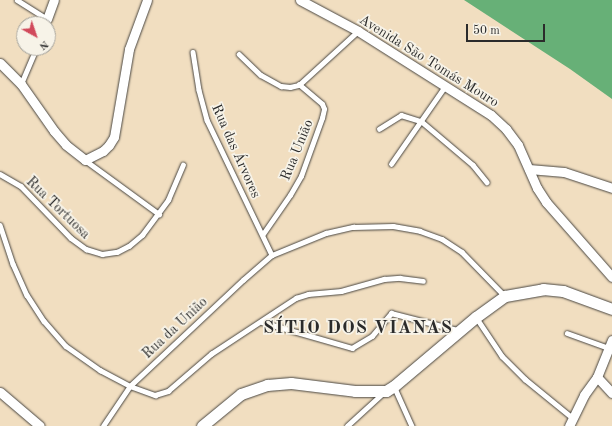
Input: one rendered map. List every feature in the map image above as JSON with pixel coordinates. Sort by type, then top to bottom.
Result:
[{"type":"street","points":[[48,16],[54,0]]},
{"type":"street","points":[[0,63],[21,84],[54,131],[66,145],[85,160],[103,151],[114,137],[129,49],[147,0]]},
{"type":"street","name":"Avenida São Tomás Mouro","points":[[300,0],[358,31],[446,85],[491,115],[506,129],[518,145],[530,169],[537,188],[546,202],[612,277]]},
{"type":"street","points":[[530,169],[564,172],[612,188]]},
{"type":"street","points":[[202,426],[241,394],[267,385],[291,383],[355,391],[390,388],[476,317],[505,296],[543,289],[563,291],[612,309]]},
{"type":"street","points":[[572,422],[584,395],[597,377],[610,344]]},
{"type":"street","points":[[597,377],[612,394]]},
{"type":"street","points":[[0,392],[40,426]]},
{"type":"lane","points":[[17,0],[39,16]]},
{"type":"lane","points":[[239,54],[253,69],[280,86],[290,87],[299,85],[358,31]]},
{"type":"lane","name":"Rua das Árvores","points":[[193,52],[199,90],[207,120],[272,255]]},
{"type":"lane","points":[[21,84],[33,56]]},
{"type":"lane","name":"Rua União","points":[[263,234],[290,195],[301,176],[322,118],[324,109],[322,104],[299,85]]},
{"type":"lane","points":[[391,164],[446,85]]},
{"type":"lane","points":[[380,129],[401,115],[421,121],[473,165],[487,182]]},
{"type":"lane","points":[[85,160],[159,214]]},
{"type":"lane","name":"Rua Tortuosa","points":[[0,174],[21,186],[71,238],[86,249],[102,254],[116,252],[129,246],[142,235],[159,214],[173,191],[183,165]]},
{"type":"lane","points":[[0,225],[13,264],[27,295],[44,321],[66,346],[82,359],[130,386],[155,395],[162,393],[211,354],[262,322],[283,305],[296,298],[308,294],[347,290],[384,279],[400,278],[423,281]]},
{"type":"lane","name":"Rua da União","points":[[103,426],[130,386],[243,280],[272,255],[326,233],[347,228],[393,226],[420,231],[442,239],[462,252],[505,296]]},
{"type":"lane","points":[[262,322],[352,348],[372,336],[391,312],[459,331]]},
{"type":"lane","points":[[476,317],[502,356],[572,422]]},
{"type":"lane","points":[[567,333],[610,344]]},
{"type":"lane","points":[[347,426],[390,388],[412,426]]},
{"type":"green space","points":[[464,0],[612,0],[612,99],[570,69]]},
{"type":"district","name":"SÍTIO DOS VIANAS","points":[[358,328]]}]
